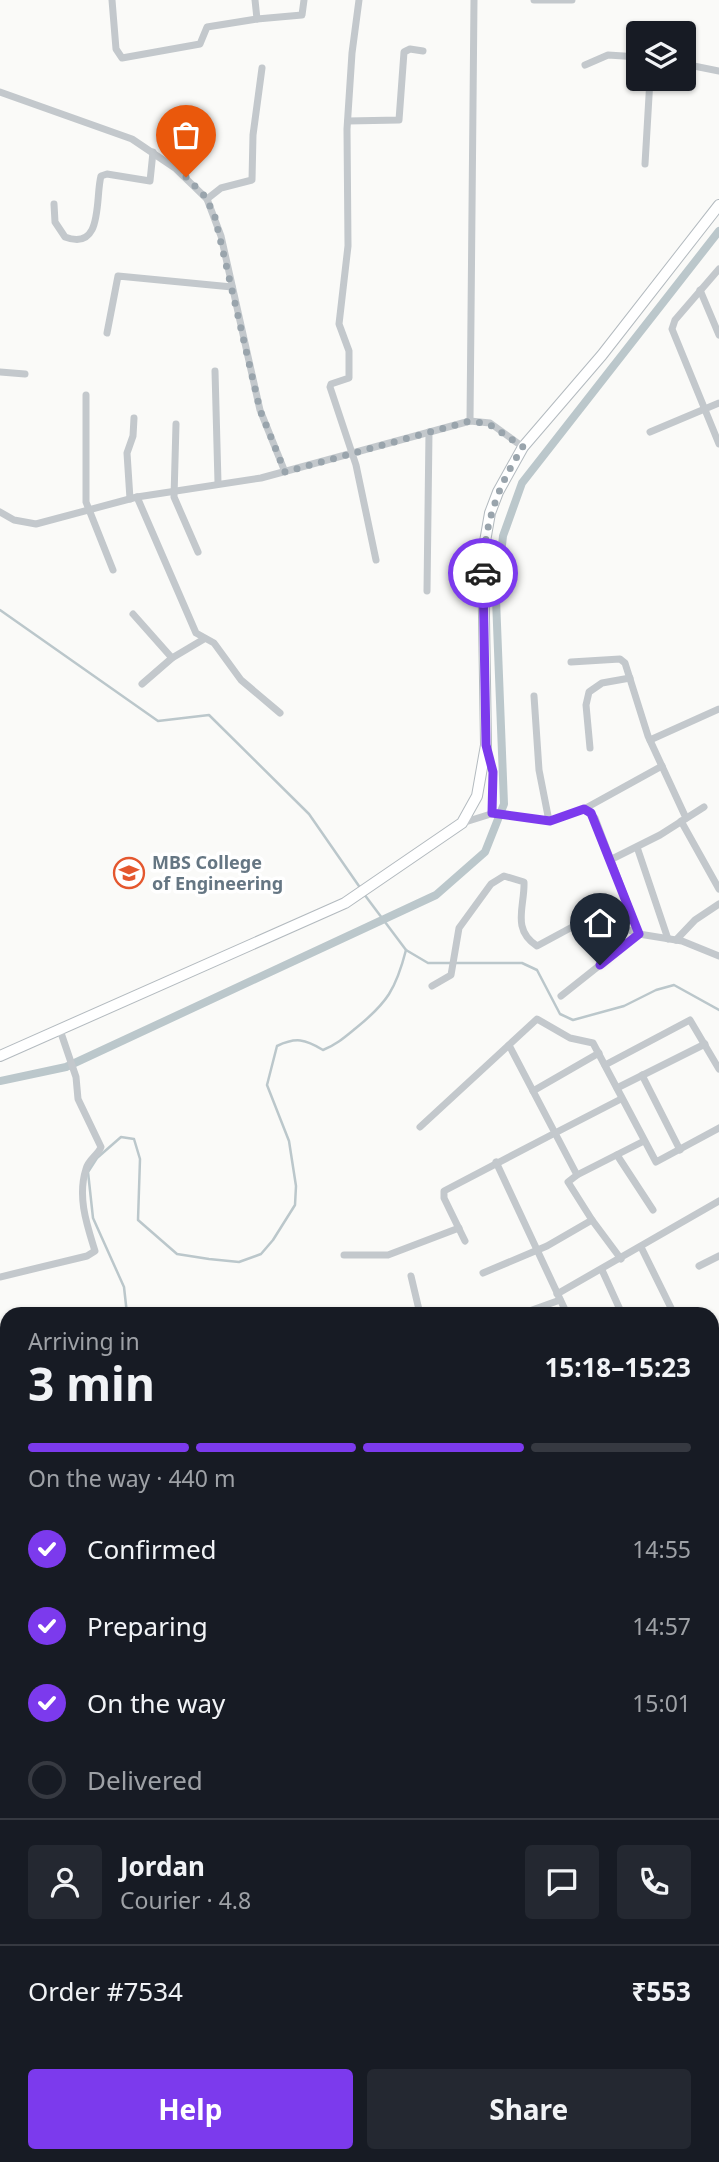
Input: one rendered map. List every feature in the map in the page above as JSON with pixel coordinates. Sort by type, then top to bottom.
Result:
[{"type":"street","points":[[112,0],[117,53],[122,58],[200,44],[207,27],[302,15],[304,0]]},
{"type":"street","points":[[256,0],[257,19]]},
{"type":"street","points":[[359,0],[352,53],[348,121],[348,246],[339,324],[349,351],[352,374],[330,387],[352,452],[376,560]]},
{"type":"street","points":[[470,421],[474,0]]},
{"type":"street","points":[[534,0],[572,0]]},
{"type":"street","points":[[348,121],[399,120],[404,52],[410,49],[423,51]]},
{"type":"street","points":[[585,65],[608,55],[626,56]]},
{"type":"street","points":[[696,66],[719,71]]},
{"type":"street","points":[[207,199],[221,188],[251,180],[253,135],[262,68]]},
{"type":"street","points":[[645,164],[649,91]]},
{"type":"street","points":[[0,92],[118,132],[153,152],[207,199],[221,236],[260,410],[285,472]]},
{"type":"street","points":[[54,204],[55,222],[65,237],[76,240],[88,236],[95,227],[100,177],[107,174],[150,181],[153,152]]},
{"type":"street","points":[[462,823],[477,796],[486,745],[483,553],[490,513],[498,492],[523,447],[602,355],[719,205]]},
{"type":"street","points":[[719,269],[675,320],[672,330],[719,444]]},
{"type":"street","points":[[107,333],[118,276],[232,288]]},
{"type":"street","points":[[700,290],[719,335]]},
{"type":"street","points":[[215,371],[218,483]]},
{"type":"street","points":[[0,372],[25,374]]},
{"type":"street","points":[[86,395],[85,487],[89,511],[113,570]]},
{"type":"street","points":[[650,432],[719,403]]},
{"type":"street","points":[[134,418],[133,436],[127,453],[134,498],[193,628],[204,639],[218,647],[241,680],[280,713]]},
{"type":"street","points":[[0,512],[14,520],[36,524],[134,498],[285,472],[470,421],[489,424],[523,447]]},
{"type":"street","points":[[176,424],[173,492],[198,552]]},
{"type":"street","points":[[427,591],[429,432]]},
{"type":"street","points":[[133,614],[173,657]]},
{"type":"street","points":[[142,684],[173,657],[204,639]]},
{"type":"street","points":[[571,662],[620,659],[630,678],[650,740],[684,820],[719,889]]},
{"type":"street","points":[[590,748],[586,705],[589,692],[602,683],[630,678]]},
{"type":"street","points":[[534,695],[536,739],[550,821]]},
{"type":"street","points":[[650,740],[719,709]]},
{"type":"street","points":[[486,745],[493,772],[494,813]]},
{"type":"street","points":[[0,1056],[345,903],[377,884],[462,823],[494,813],[550,821],[584,809],[662,766]]},
{"type":"street","points":[[610,860],[704,807]]},
{"type":"street","points":[[584,809],[591,813],[598,824],[639,934]]},
{"type":"street","points":[[637,847],[672,940]]},
{"type":"street","points":[[432,986],[453,971],[462,922],[491,884],[504,876],[518,877],[524,882],[520,923],[524,934],[537,946],[594,918],[604,919],[639,934],[672,940],[719,956]]},
{"type":"street","points":[[672,940],[695,919],[719,904]]},
{"type":"street","points":[[561,996],[639,934]]},
{"type":"street","points":[[420,1127],[537,1019],[570,1038],[593,1043],[656,1162],[719,1128]]},
{"type":"street","points":[[605,1065],[687,1020],[694,1021],[719,1069]]},
{"type":"street","points":[[0,1278],[87,1256],[94,1251],[86,1225],[83,1189],[86,1168],[101,1147],[78,1099],[76,1077],[60,1030]]},
{"type":"street","points":[[617,1088],[705,1044]]},
{"type":"street","points":[[509,1045],[577,1175]]},
{"type":"street","points":[[533,1091],[599,1054]]},
{"type":"street","points":[[642,1075],[680,1150]]},
{"type":"street","points":[[465,1241],[444,1198],[444,1191],[621,1099]]},
{"type":"street","points":[[621,1259],[568,1182],[644,1141]]},
{"type":"street","points":[[617,1155],[653,1210]]},
{"type":"street","points":[[496,1162],[563,1307]]},
{"type":"street","points":[[536,1307],[558,1297],[719,1201]]},
{"type":"street","points":[[483,1273],[538,1251],[592,1220]]},
{"type":"street","points":[[344,1255],[388,1255],[459,1228]]},
{"type":"street","points":[[641,1247],[671,1307]]},
{"type":"street","points":[[699,1266],[719,1256]]},
{"type":"street","points":[[602,1270],[619,1307]]},
{"type":"street","points":[[411,1276],[418,1307]]},
{"type":"waterway","points":[[0,1081],[66,1067],[436,895],[485,852],[504,804],[496,599],[503,536],[522,483],[719,231]]},
{"type":"waterway","points":[[0,610],[158,721],[209,715],[309,814],[361,889]]},
{"type":"waterway","points":[[364,894],[406,950],[428,963],[522,963],[537,970],[560,1014],[573,1020],[624,1006],[656,990],[674,985],[719,1010]]},
{"type":"waterway","points":[[126,1307],[124,1287],[93,1218],[88,1172],[97,1158],[121,1137],[134,1139],[140,1159],[138,1220],[177,1254],[239,1262],[261,1254],[295,1205],[296,1186],[289,1141],[267,1085],[277,1046],[300,1040],[323,1050],[344,1038],[383,1003],[394,985],[406,950]]},
{"type":"way so far","points":[[186,177],[203,194],[214,213],[260,410],[285,472],[470,421],[489,424],[523,447],[498,492],[490,513],[485,535],[483,573]]},
{"type":"place","name":"MBS College of Engineering","points":[[129,873]]},
{"type":"route","points":[[483,573],[487,678],[486,745],[493,772],[492,813],[550,821],[584,809],[591,813],[598,824],[639,934],[600,965]]}]
